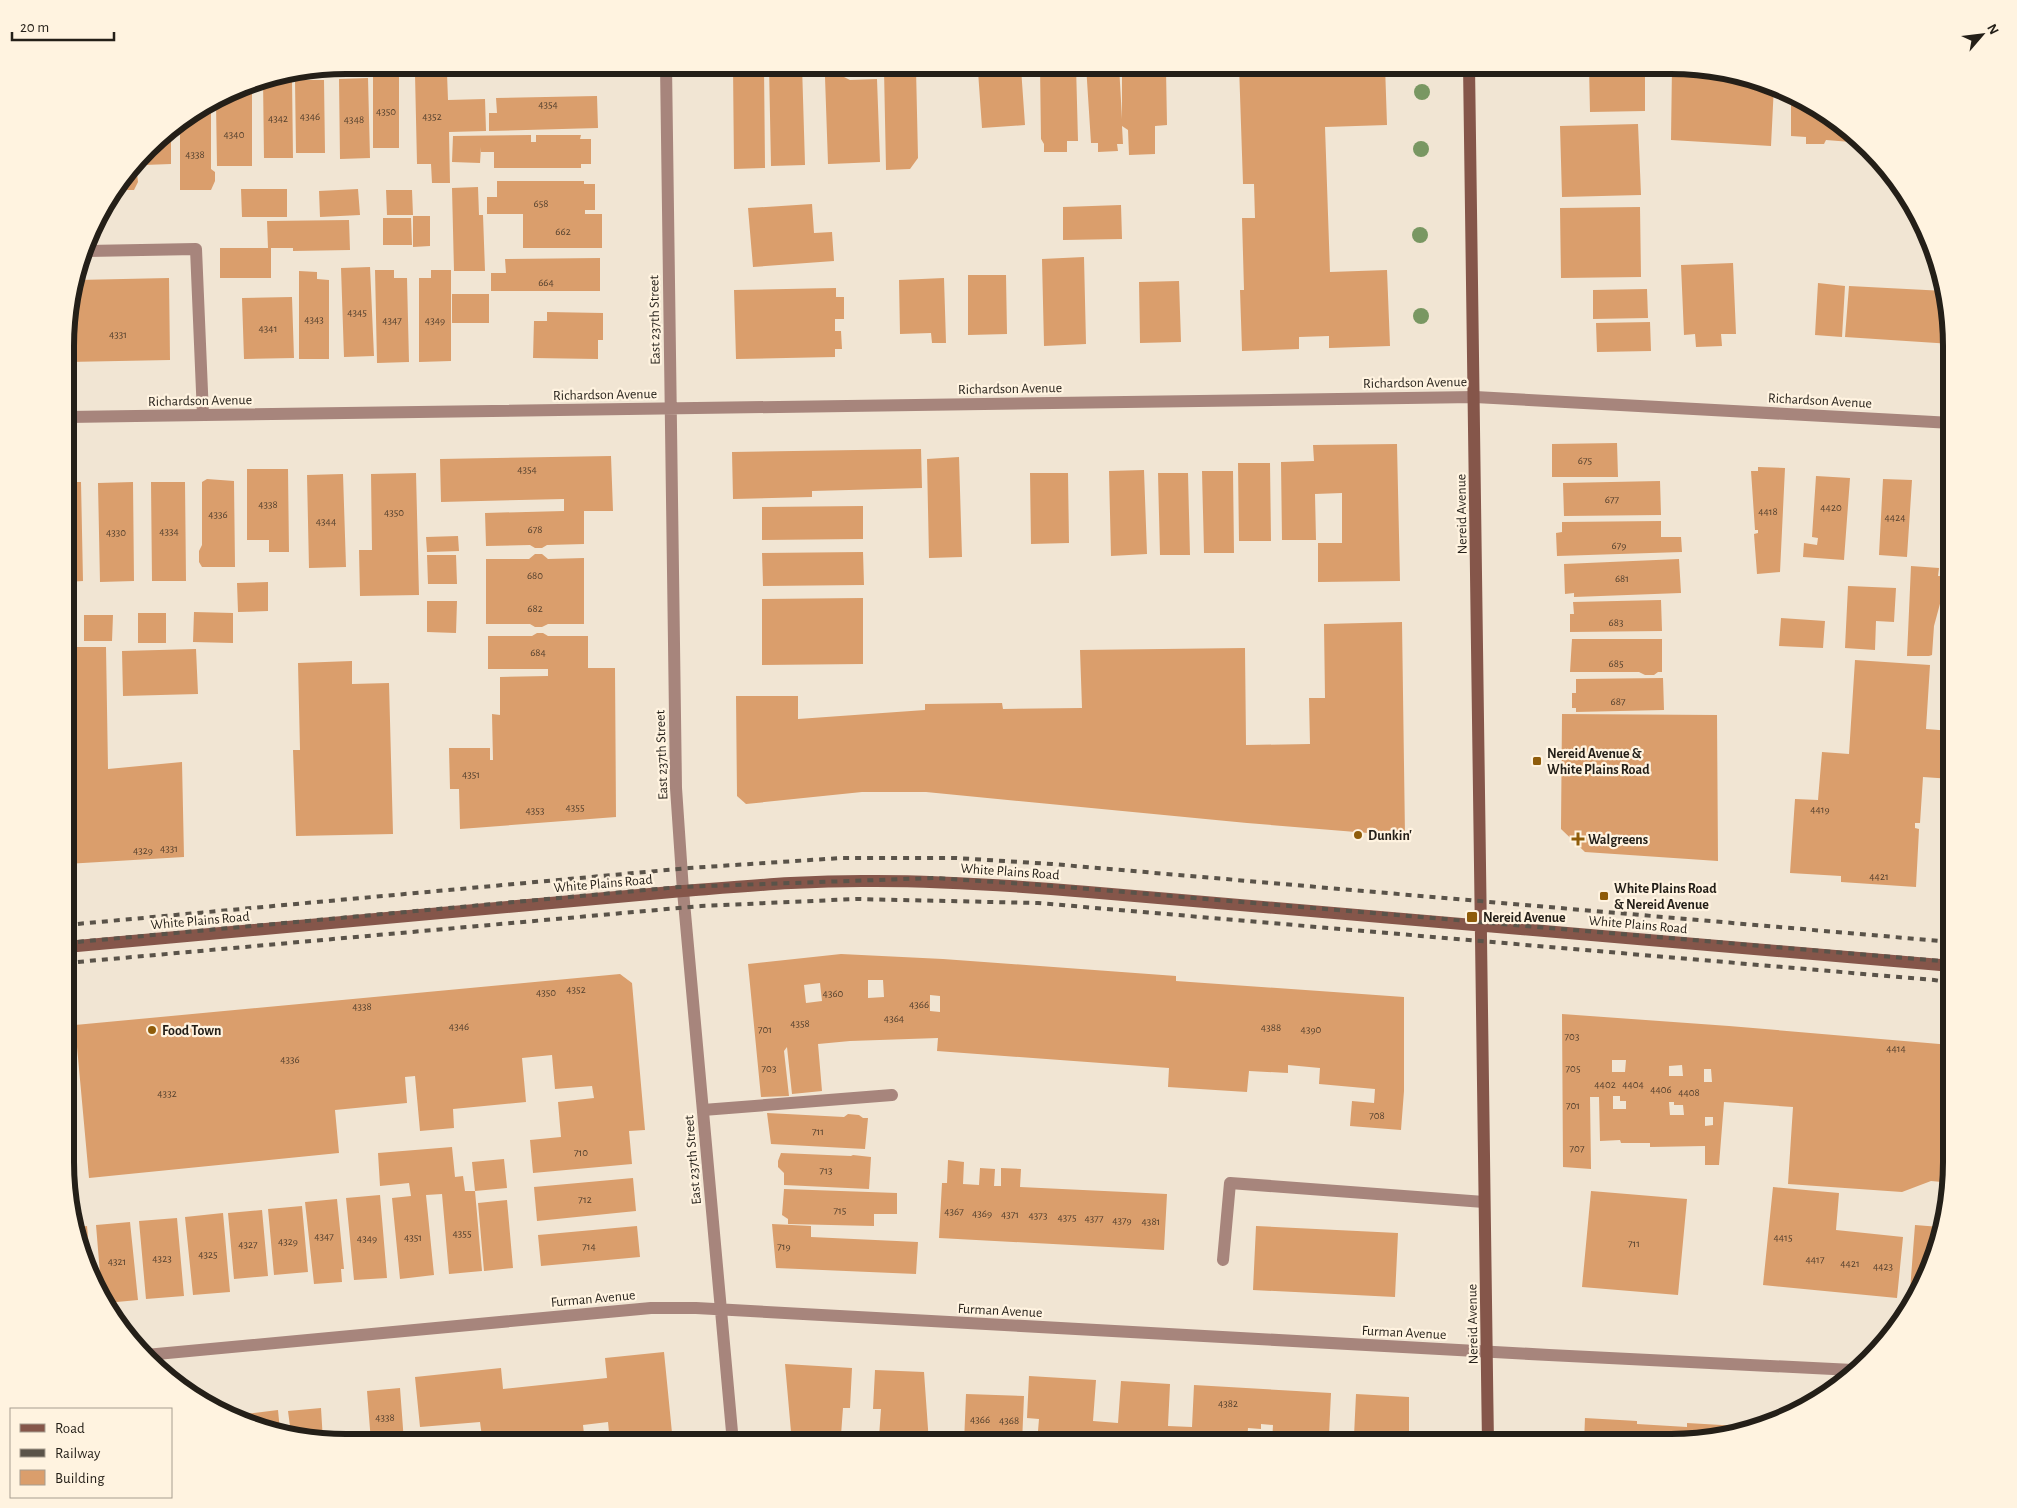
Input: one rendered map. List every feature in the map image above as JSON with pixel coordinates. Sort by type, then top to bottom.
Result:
[{"type":"main road","name":"Nereid Avenue","points":[[1469,74],[1488,1434]]},
{"type":"main road","name":"White Plains Road","points":[[74,946],[683,891],[875,880],[976,884],[1144,896],[1943,965]]},
{"type":"street","name":"East 237th Street","points":[[666,74],[675,750],[683,891],[732,1434]]},
{"type":"street","points":[[91,250],[196,249],[203,415]]},
{"type":"street","name":"Richardson Avenue","points":[[74,416],[1475,397],[1943,423]]},
{"type":"street","points":[[703,1110],[892,1095]]},
{"type":"street","points":[[1223,1260],[1230,1182],[1484,1202]]},
{"type":"street","name":"Furman Avenue","points":[[152,1353],[651,1308],[720,1309],[1848,1370]]},
{"type":"building","points":[[373,74],[399,74],[399,148],[373,148]]},
{"type":"building","points":[[415,74],[447,74],[448,100],[485,99],[486,131],[449,132],[450,183],[432,183],[431,164],[417,164]]},
{"type":"building","points":[[733,74],[764,74],[765,168],[734,169]]},
{"type":"building","points":[[769,74],[802,74],[805,165],[771,166]]},
{"type":"building","points":[[884,74],[916,74],[918,158],[910,169],[886,170]]},
{"type":"building","points":[[978,74],[1021,74],[1025,125],[982,128]]},
{"type":"building","points":[[1040,74],[1076,74],[1078,141],[1067,141],[1067,152],[1044,152],[1044,144],[1041,139]]},
{"type":"building","points":[[1087,74],[1120,74],[1122,119],[1122,74],[1166,74],[1167,125],[1155,126],[1155,154],[1129,155],[1128,130],[1122,126],[1123,144],[1117,144],[1118,151],[1098,152],[1098,143],[1091,143]]},
{"type":"building","points":[[1174,74],[1193,74],[1174,77]]},
{"type":"building","points":[[1239,74],[1385,74],[1387,125],[1325,127],[1330,272],[1387,270],[1390,346],[1329,348],[1329,336],[1299,337],[1299,349],[1242,351],[1240,290],[1244,290],[1242,218],[1255,218],[1254,184],[1243,184]]},
{"type":"building","points":[[1589,74],[1645,74],[1645,111],[1590,112]]},
{"type":"building","points":[[1672,74],[1689,74],[1724,79],[1774,93],[1771,146],[1671,140]]},
{"type":"building","points":[[842,76],[850,80],[877,79],[880,162],[828,164],[825,77]]},
{"type":"building","points":[[368,78],[370,158],[340,159],[339,79]]},
{"type":"building","points":[[292,79],[293,158],[264,158],[263,87]]},
{"type":"building","points":[[295,80],[324,80],[325,153],[296,153]]},
{"type":"building","points":[[252,90],[252,166],[217,166],[216,107]]},
{"type":"building","points":[[597,96],[598,128],[489,131],[489,113],[497,113],[496,98]]},
{"type":"building","points":[[1791,102],[1807,110],[1851,141],[1826,140],[1824,144],[1806,144],[1806,137],[1791,136]]},
{"type":"building","points":[[211,110],[211,169],[215,172],[215,181],[211,190],[180,190],[180,130]]},
{"type":"building","points":[[1638,124],[1641,195],[1562,197],[1560,126]]},
{"type":"building","points":[[531,135],[531,142],[536,142],[536,135],[581,135],[580,139],[591,139],[591,164],[581,164],[581,168],[494,168],[494,152],[481,152],[481,147],[480,163],[452,162],[453,136]]},
{"type":"building","points":[[171,137],[171,164],[144,165],[153,153]]},
{"type":"building","points":[[136,172],[138,182],[134,190],[123,190]]},
{"type":"building","points":[[497,181],[584,181],[584,184],[595,184],[595,210],[585,210],[585,214],[602,214],[602,248],[523,248],[523,214],[487,214],[487,197],[497,197]]},
{"type":"building","points":[[478,187],[479,215],[483,215],[485,271],[454,271],[452,188]]},
{"type":"building","points":[[241,189],[287,189],[287,217],[242,217]]},
{"type":"building","points":[[358,189],[360,215],[320,217],[319,191]]},
{"type":"building","points":[[386,190],[412,190],[413,215],[387,215]]},
{"type":"building","points":[[812,204],[814,233],[832,232],[834,261],[753,267],[748,208]]},
{"type":"building","points":[[1121,205],[1122,239],[1063,240],[1063,207]]},
{"type":"building","points":[[1640,207],[1641,277],[1561,278],[1560,208]]},
{"type":"building","points":[[413,216],[430,216],[430,246],[413,247]]},
{"type":"building","points":[[383,218],[411,218],[412,245],[383,245]]},
{"type":"building","points":[[349,220],[350,250],[293,251],[293,248],[271,248],[271,278],[220,278],[220,248],[268,248],[267,221]]},
{"type":"building","points":[[1084,257],[1086,344],[1044,346],[1042,259]]},
{"type":"building","points":[[600,258],[600,291],[491,291],[491,273],[506,273],[505,259]]},
{"type":"building","points":[[1733,263],[1736,334],[1721,334],[1722,346],[1696,347],[1695,334],[1684,335],[1681,265]]},
{"type":"building","points":[[370,267],[374,356],[344,357],[341,268]]},
{"type":"building","points":[[375,270],[394,270],[394,278],[407,278],[409,362],[377,363]]},
{"type":"building","points":[[431,270],[451,270],[451,361],[419,362],[419,278],[431,278]]},
{"type":"building","points":[[299,271],[317,272],[317,279],[329,280],[329,359],[299,359]]},
{"type":"building","points":[[968,275],[1006,275],[1007,334],[968,335]]},
{"type":"building","points":[[169,278],[170,360],[74,362],[74,328],[82,280]]},
{"type":"building","points":[[944,278],[946,343],[932,343],[931,333],[900,334],[899,280]]},
{"type":"building","points":[[1179,281],[1181,342],[1140,343],[1139,282]]},
{"type":"building","points":[[1818,283],[1845,286],[1842,337],[1815,335]]},
{"type":"building","points":[[1849,286],[1937,291],[1943,328],[1943,343],[1845,337]]},
{"type":"building","points":[[836,288],[836,297],[844,297],[844,319],[835,319],[835,331],[841,331],[842,349],[835,349],[835,357],[736,359],[734,290]]},
{"type":"building","points":[[1647,289],[1648,318],[1593,319],[1593,290]]},
{"type":"building","points":[[452,294],[489,294],[489,323],[452,323]]},
{"type":"building","points":[[292,297],[294,358],[244,359],[242,298]]},
{"type":"building","points":[[547,312],[603,313],[603,340],[598,340],[598,359],[533,358],[534,321],[547,321]]},
{"type":"building","points":[[1650,322],[1651,351],[1597,352],[1596,323]]},
{"type":"building","points":[[1617,443],[1618,477],[1552,477],[1552,444]]},
{"type":"building","points":[[1397,444],[1400,581],[1318,582],[1318,543],[1342,543],[1342,493],[1315,494],[1316,540],[1282,540],[1281,462],[1314,461],[1313,445]]},
{"type":"building","points":[[921,449],[922,488],[812,491],[812,497],[733,499],[732,452]]},
{"type":"building","points":[[611,456],[613,511],[584,511],[584,544],[547,545],[542,548],[535,548],[530,545],[486,546],[485,513],[564,511],[564,499],[441,502],[440,459]]},
{"type":"building","points":[[959,457],[962,557],[929,558],[927,459]]},
{"type":"building","points":[[1238,463],[1270,463],[1271,541],[1239,541]]},
{"type":"building","points":[[1758,467],[1785,468],[1780,572],[1757,574],[1754,534],[1758,533],[1758,530],[1755,530],[1751,471],[1758,471]]},
{"type":"building","points":[[247,469],[288,469],[289,552],[269,552],[269,540],[247,540]]},
{"type":"building","points":[[1144,470],[1147,554],[1111,556],[1109,471]]},
{"type":"building","points":[[1202,471],[1233,471],[1234,553],[1204,553]]},
{"type":"building","points":[[416,473],[419,595],[360,596],[359,550],[372,550],[371,474]]},
{"type":"building","points":[[1030,473],[1068,473],[1069,543],[1031,544]]},
{"type":"building","points":[[1158,473],[1188,473],[1190,555],[1160,555]]},
{"type":"building","points":[[343,474],[346,567],[309,568],[307,475]]},
{"type":"building","points":[[1816,476],[1850,478],[1844,560],[1803,557],[1804,543],[1817,545],[1818,538],[1812,537]]},
{"type":"building","points":[[207,479],[234,481],[235,567],[202,567],[199,562],[199,551],[202,545],[202,482]]},
{"type":"building","points":[[1883,479],[1912,480],[1907,557],[1879,555]]},
{"type":"building","points":[[1660,481],[1661,515],[1564,516],[1563,483]]},
{"type":"building","points":[[74,482],[81,482],[83,581],[74,582]]},
{"type":"building","points":[[133,482],[134,581],[100,582],[98,483]]},
{"type":"building","points":[[151,482],[185,482],[186,581],[152,581]]},
{"type":"building","points":[[863,506],[863,539],[762,540],[762,507]]},
{"type":"building","points":[[1661,521],[1661,537],[1681,537],[1682,552],[1557,556],[1556,533],[1562,532],[1562,522]]},
{"type":"building","points":[[458,536],[459,551],[427,552],[426,537]]},
{"type":"building","points":[[863,552],[864,585],[763,586],[762,553]]},
{"type":"building","points":[[535,554],[542,554],[548,559],[584,558],[584,624],[548,624],[542,627],[535,627],[530,624],[486,624],[486,559],[529,559]]},
{"type":"building","points":[[427,555],[456,555],[457,584],[428,584]]},
{"type":"building","points":[[1679,559],[1681,593],[1574,597],[1574,593],[1565,594],[1564,564]]},
{"type":"building","points":[[1911,566],[1939,568],[1938,576],[1942,576],[1941,600],[1934,626],[1932,655],[1929,656],[1907,656]]},
{"type":"building","points":[[268,582],[268,611],[238,612],[237,583]]},
{"type":"building","points":[[1848,586],[1896,588],[1894,622],[1876,621],[1875,650],[1845,648]]},
{"type":"building","points":[[863,598],[863,664],[762,665],[762,599]]},
{"type":"building","points":[[1661,600],[1662,631],[1570,632],[1570,614],[1574,614],[1573,602]]},
{"type":"building","points":[[427,601],[457,601],[456,633],[427,632]]},
{"type":"building","points":[[194,612],[233,613],[233,643],[193,642]]},
{"type":"building","points":[[138,613],[166,613],[166,643],[138,643]]},
{"type":"building","points":[[84,615],[113,615],[112,641],[84,641]]},
{"type":"building","points":[[1781,618],[1825,621],[1823,648],[1779,646]]},
{"type":"building","points":[[1402,622],[1405,836],[1247,823],[926,792],[862,792],[746,804],[737,796],[736,696],[798,696],[798,719],[925,710],[925,704],[1002,703],[1003,709],[1082,708],[1080,650],[1245,648],[1246,745],[1310,744],[1309,698],[1325,698],[1324,624]]},
{"type":"building","points":[[537,633],[543,633],[548,636],[588,636],[588,668],[615,668],[616,817],[460,829],[459,789],[450,789],[449,748],[490,748],[490,760],[493,760],[492,714],[500,715],[500,677],[548,676],[548,669],[488,669],[488,636],[532,636]]},
{"type":"building","points":[[1572,639],[1662,639],[1662,672],[1654,675],[1645,675],[1639,672],[1570,672]]},
{"type":"building","points":[[74,647],[106,647],[108,769],[182,762],[184,857],[74,864]]},
{"type":"building","points":[[196,649],[198,694],[123,696],[122,651]]},
{"type":"building","points":[[1855,660],[1930,665],[1926,729],[1943,730],[1943,778],[1923,777],[1920,823],[1915,823],[1915,828],[1919,829],[1916,887],[1841,882],[1841,876],[1790,873],[1795,799],[1818,800],[1822,752],[1849,754]]},
{"type":"building","points":[[352,661],[352,684],[389,683],[393,834],[296,836],[293,750],[300,750],[298,663]]},
{"type":"building","points":[[1663,678],[1664,710],[1576,712],[1576,708],[1572,708],[1572,693],[1576,693],[1576,679]]},
{"type":"building","points":[[1562,714],[1717,715],[1718,861],[1585,852],[1561,829]]},
{"type":"building","points":[[841,954],[943,959],[1176,976],[1176,981],[1404,997],[1404,1091],[1401,1130],[1350,1126],[1352,1101],[1374,1103],[1375,1089],[1319,1084],[1320,1068],[1288,1065],[1288,1073],[1249,1071],[1247,1092],[1168,1087],[1169,1068],[937,1051],[938,1038],[818,1044],[822,1091],[792,1094],[787,1047],[784,1051],[789,1096],[761,1097],[748,964]],"holes":[[[868,980],[883,980],[884,997],[868,998]],[[820,983],[822,1001],[806,1003],[804,985]],[[930,995],[940,996],[940,1012],[930,1011]]]},
{"type":"building","points":[[620,974],[632,983],[645,1130],[629,1131],[632,1164],[533,1173],[530,1140],[561,1137],[558,1102],[594,1098],[592,1086],[555,1089],[552,1055],[522,1058],[526,1102],[453,1109],[454,1128],[420,1131],[415,1076],[405,1077],[407,1103],[335,1110],[339,1153],[89,1178],[75,1025]]},
{"type":"building","points":[[1562,1014],[1943,1044],[1942,1182],[1931,1181],[1902,1192],[1788,1184],[1793,1107],[1724,1102],[1719,1165],[1705,1165],[1705,1146],[1650,1147],[1650,1143],[1621,1143],[1620,1140],[1600,1141],[1599,1097],[1590,1097],[1591,1169],[1563,1167]],"holes":[[[1612,1060],[1626,1060],[1625,1072],[1612,1072]],[[1682,1065],[1683,1076],[1669,1076],[1669,1066]],[[1704,1069],[1711,1069],[1712,1082],[1704,1082]],[[1613,1096],[1620,1096],[1620,1101],[1626,1101],[1626,1109],[1613,1109]],[[1669,1102],[1674,1102],[1674,1105],[1683,1105],[1684,1115],[1670,1115]],[[1705,1117],[1713,1117],[1713,1125],[1705,1126]]]},
{"type":"building","points":[[767,1113],[844,1117],[848,1114],[868,1118],[865,1149],[771,1144]]},
{"type":"building","points":[[452,1147],[455,1177],[463,1176],[465,1191],[475,1191],[482,1271],[449,1274],[442,1194],[426,1195],[434,1275],[400,1279],[392,1198],[411,1196],[409,1183],[380,1186],[378,1153]]},
{"type":"building","points":[[781,1153],[871,1157],[869,1189],[784,1185],[784,1173],[778,1167]]},
{"type":"building","points":[[504,1159],[507,1188],[475,1191],[472,1162]]},
{"type":"building","points":[[948,1160],[964,1162],[963,1184],[979,1185],[980,1168],[995,1169],[994,1186],[1001,1186],[1001,1168],[1021,1169],[1020,1187],[1167,1194],[1164,1250],[939,1238],[942,1183],[947,1183]]},
{"type":"building","points":[[633,1178],[636,1211],[537,1221],[534,1187]]},
{"type":"building","points":[[1773,1187],[1839,1193],[1836,1230],[1903,1237],[1897,1298],[1763,1285]]},
{"type":"building","points":[[784,1189],[897,1193],[897,1214],[874,1214],[874,1226],[788,1224],[788,1219],[782,1215]]},
{"type":"building","points":[[1591,1191],[1687,1199],[1678,1295],[1582,1287]]},
{"type":"building","points":[[380,1195],[387,1278],[354,1280],[346,1198]]},
{"type":"building","points":[[337,1199],[344,1269],[341,1269],[342,1282],[314,1284],[305,1202]]},
{"type":"building","points":[[507,1200],[513,1268],[484,1271],[478,1203]]},
{"type":"building","points":[[302,1206],[308,1272],[274,1275],[268,1209]]},
{"type":"building","points":[[262,1210],[268,1276],[234,1279],[228,1213]]},
{"type":"building","points":[[223,1213],[230,1292],[193,1295],[185,1217]]},
{"type":"building","points":[[177,1218],[184,1296],[146,1299],[139,1221]]},
{"type":"building","points":[[130,1222],[138,1300],[113,1302],[110,1298],[100,1279],[96,1225]]},
{"type":"building","points":[[772,1224],[811,1226],[811,1237],[918,1242],[916,1274],[776,1268]]},
{"type":"building","points":[[1915,1225],[1935,1227],[1923,1266],[1910,1292]]},
{"type":"building","points":[[87,1226],[90,1254],[83,1233],[82,1227]]},
{"type":"building","points":[[637,1226],[640,1257],[541,1266],[538,1235]]},
{"type":"building","points":[[1256,1226],[1398,1233],[1395,1297],[1253,1290]]},
{"type":"building","points":[[664,1352],[672,1434],[609,1434],[608,1422],[583,1425],[584,1434],[482,1434],[480,1422],[420,1427],[415,1377],[501,1368],[503,1389],[607,1378],[605,1358]]},
{"type":"building","points":[[785,1364],[852,1368],[850,1408],[843,1408],[841,1434],[791,1434]]},
{"type":"building","points":[[875,1370],[924,1372],[928,1434],[879,1434],[881,1409],[873,1409]]},
{"type":"building","points":[[1029,1376],[1096,1380],[1093,1421],[1118,1423],[1121,1381],[1170,1384],[1168,1426],[1192,1427],[1194,1385],[1331,1393],[1329,1434],[1272,1434],[1273,1425],[1261,1424],[1261,1429],[1248,1428],[1248,1434],[1038,1434],[1039,1419],[1027,1418]]},
{"type":"building","points":[[400,1388],[403,1434],[370,1434],[367,1391]]},
{"type":"building","points":[[966,1394],[1024,1396],[1022,1434],[964,1434]]},
{"type":"building","points":[[1356,1394],[1409,1397],[1409,1434],[1354,1434]]},
{"type":"building","points":[[321,1408],[323,1433],[290,1428],[288,1411]]},
{"type":"building","points":[[278,1410],[280,1426],[258,1420],[245,1414]]},
{"type":"building","points":[[1585,1418],[1637,1421],[1637,1424],[1687,1427],[1687,1423],[1738,1426],[1689,1434],[1584,1434]]},
{"type":"railway","points":[[74,924],[689,868],[841,858],[957,858],[1052,864],[1943,941]]},
{"type":"railway","points":[[74,942],[679,887],[934,878],[1041,885],[1943,961]]},
{"type":"railway","points":[[74,962],[701,906],[856,899],[1038,903],[1943,982]]},
{"type":"place","name":"Nereid Avenue & White Plains Road","points":[[1537,761]]},
{"type":"place","name":"Dunkin'","points":[[1358,835]]},
{"type":"place","name":"Walgreens","points":[[1578,839]]},
{"type":"place","name":"White Plains Road & Nereid Avenue","points":[[1604,896]]},
{"type":"place","name":"Nereid Avenue","points":[[1472,917]]},
{"type":"place","name":"Food Town","points":[[152,1030]]}]
